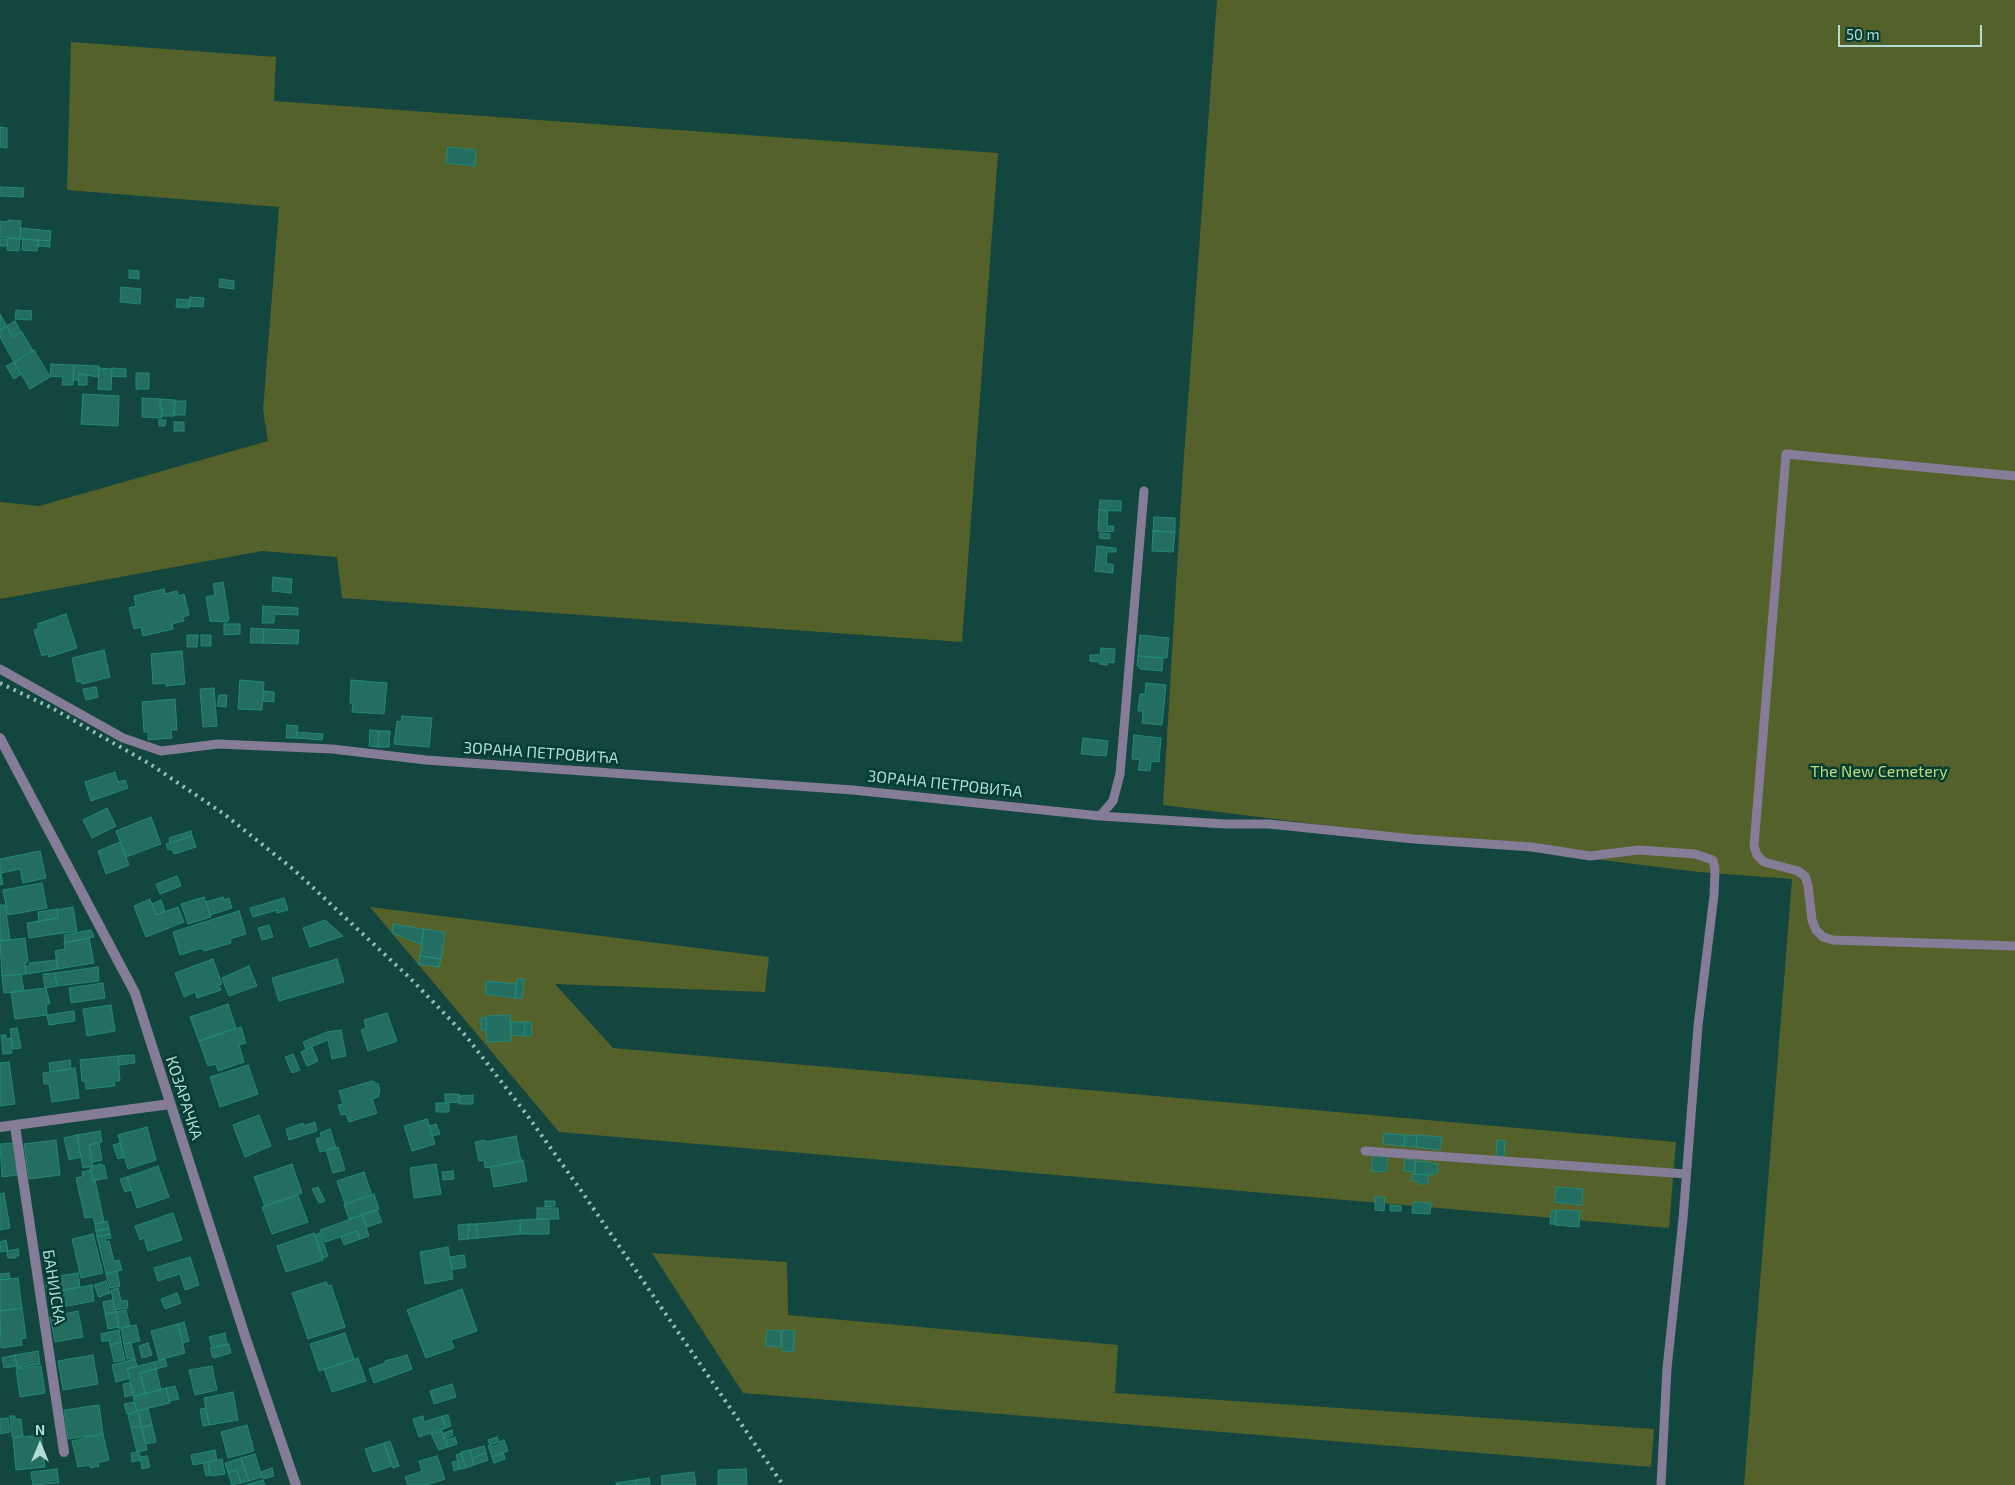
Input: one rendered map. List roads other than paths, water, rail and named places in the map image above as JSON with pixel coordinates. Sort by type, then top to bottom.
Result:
[{"type":"street","name":"КОЗАРАЧКА","points":[[0,738],[135,993],[246,1340],[296,1485]]},
{"type":"street","points":[[0,1127],[170,1104]]},
{"type":"street","name":"БАНИЈСКА","points":[[15,1126],[64,1452]]},
{"type":"lane","points":[[2015,476],[1786,454],[1754,846],[1757,855],[1764,862],[1798,871],[1805,876],[1808,885],[1812,920],[1816,930],[1823,937],[1833,940],[2015,946]]},
{"type":"lane","points":[[1100,816],[1113,802],[1120,774],[1144,490]]},
{"type":"lane","name":"ЗОРАНА ПЕТРОВИЋА","points":[[0,669],[123,738],[161,751],[218,744],[332,749],[426,760],[853,790],[1100,816],[1225,824],[1269,824],[1414,839],[1532,847],[1590,856],[1638,850],[1696,854],[1712,860],[1715,870],[1714,895],[1698,1026],[1686,1174]]},
{"type":"lane","points":[[1365,1151],[1686,1174],[1667,1368],[1661,1485]]},
{"type":"railway","points":[[0,683],[52,708],[150,764],[224,814],[293,869],[410,978],[466,1036],[527,1115],[783,1485]]},
{"type":"park label","name":"The New Cemetery","points":[[1879,772]]}]
